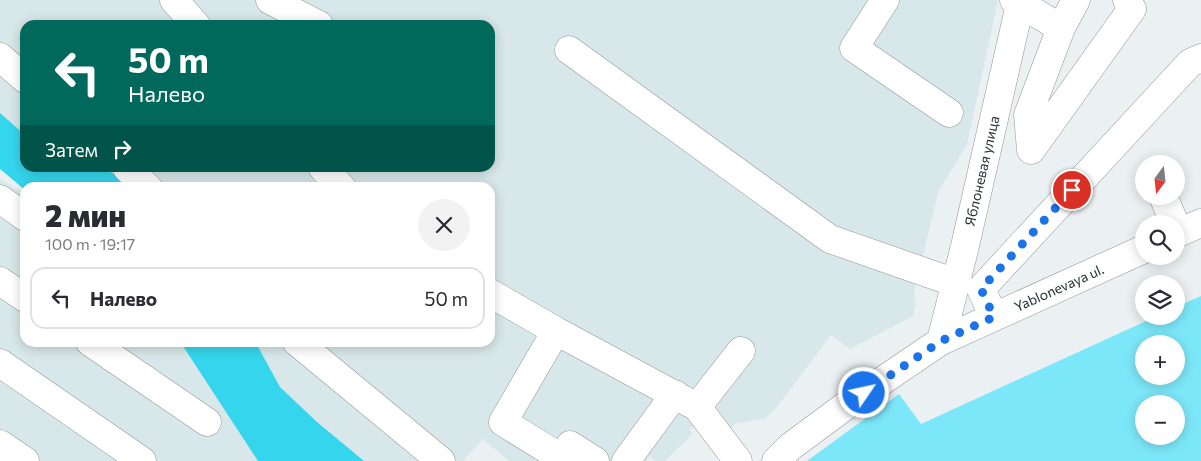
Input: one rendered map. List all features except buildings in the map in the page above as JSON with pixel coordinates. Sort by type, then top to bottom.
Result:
[{"type":"street","points":[[174,0],[192,20]]},
{"type":"street","points":[[270,0],[309,20]]},
{"type":"street","points":[[885,0],[854,48],[949,113]]},
{"type":"street","points":[[1076,0],[1061,28],[1028,115],[1031,150],[1132,9],[1127,0]]},
{"type":"street","points":[[1019,1],[1061,28]]},
{"type":"street","name":"Яблоневая улица","points":[[941,341],[956,283],[1019,1]]},
{"type":"street","points":[[570,50],[830,239],[956,283]]},
{"type":"street","points":[[0,57],[20,75]]},
{"type":"street","points":[[994,317],[981,289],[1190,63],[1201,58]]},
{"type":"street","points":[[131,172],[142,182]]},
{"type":"street","points":[[0,199],[20,213]]},
{"type":"street","name":"Yablonevaya ul.","points":[[776,461],[790,447],[848,404],[941,341],[1135,253]]},
{"type":"street","points":[[0,281],[20,295]]},
{"type":"street","points":[[495,296],[686,401],[738,461]]},
{"type":"street","points":[[556,331],[503,422],[561,458],[570,445],[595,461]]},
{"type":"street","points":[[97,347],[206,422]]},
{"type":"street","points":[[303,347],[441,461]]},
{"type":"street","points":[[626,461],[686,401],[741,351]]},
{"type":"street","points":[[0,363],[142,461]]},
{"type":"street","points":[[0,444],[25,461]]},
{"type":"shaded area","points":[[0,0],[998,0],[967,145],[938,192],[914,294],[916,304],[913,316],[850,349],[831,335],[777,407],[764,419],[737,423],[725,432],[699,421],[689,430],[693,434],[665,461],[655,461],[650,456],[646,461],[509,461],[483,439],[463,461],[364,461],[317,422],[280,387],[258,347],[495,347],[495,182],[159,182],[147,172],[495,172],[495,20],[20,20],[20,64],[0,46]]},
{"type":"shaded area","points":[[0,68],[20,86],[20,131],[0,115]]},
{"type":"shaded area","points":[[0,113],[20,131],[20,172],[111,172],[125,182],[20,182],[20,186],[0,169]]},
{"type":"shaded area","points":[[0,178],[20,192],[20,347],[199,347],[268,461],[0,461]]},
{"type":"shaded area","points":[[1201,296],[1201,461],[807,461],[899,394],[921,424],[1137,325],[1185,325],[1185,303]]},
{"type":"shaded area","points":[[184,347],[258,347],[280,387],[317,422],[364,461],[258,461]]},
{"type":"route","points":[[864,393],[941,341],[994,317],[981,289],[1072,190]]}]
